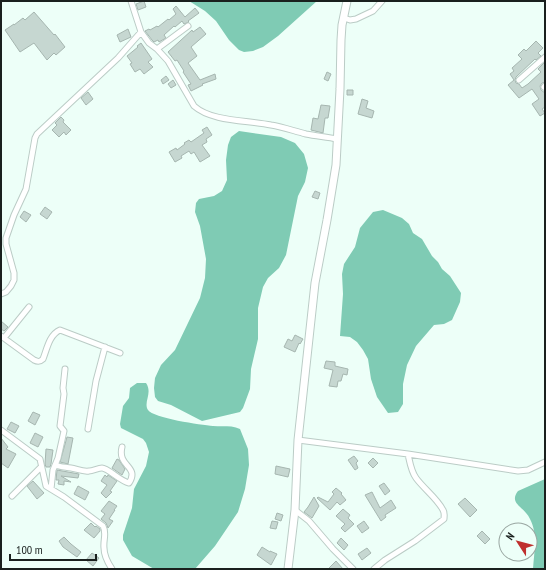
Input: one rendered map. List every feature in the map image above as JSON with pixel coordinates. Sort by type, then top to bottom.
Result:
[{"type":"street","points":[[132,1],[141,32],[149,43],[168,61],[194,106],[200,111],[212,116],[270,124],[307,134],[337,139]]},
{"type":"street","points":[[288,569],[295,510],[298,440],[316,283],[336,165],[340,89],[340,55],[347,1]]},
{"type":"street","points":[[344,18],[350,20],[356,19],[373,11],[382,1]]},
{"type":"street","points":[[157,49],[188,26]]},
{"type":"street","points":[[1,294],[6,292],[14,280],[14,273],[6,244],[6,238],[14,215],[26,190],[34,138],[118,58],[141,32]]},
{"type":"street","points":[[519,80],[545,57]]},
{"type":"street","points":[[29,307],[2,337],[34,360],[39,362],[43,359],[50,340],[57,331],[60,330],[120,353]]},
{"type":"street","points":[[88,429],[96,381],[105,347]]},
{"type":"street","points":[[51,489],[53,470],[64,431],[60,426],[65,369]]},
{"type":"street","points":[[1,430],[40,459],[46,486],[64,497],[103,526],[105,532],[104,553],[112,569]]},
{"type":"street","points":[[298,440],[408,454],[518,471],[528,470],[545,462]]},
{"type":"street","points":[[55,465],[89,472],[102,468],[124,482],[129,482],[132,478],[132,471],[121,458],[120,452],[122,447]]},
{"type":"street","points":[[374,569],[444,519],[443,510],[433,496],[417,480],[413,473],[408,454]]},
{"type":"street","points":[[12,496],[42,467]]},
{"type":"street","points":[[295,510],[309,521],[321,536],[353,569]]},
{"type":"shaded area","points":[[189,1],[317,1],[278,36],[263,47],[253,51],[244,52],[239,50],[229,40],[216,21],[205,11]]},
{"type":"shaded area","points":[[239,131],[281,137],[295,143],[304,154],[308,168],[305,182],[298,196],[286,255],[279,268],[268,278],[263,287],[258,308],[258,339],[251,369],[250,389],[243,408],[240,412],[202,421],[171,405],[158,401],[155,397],[155,378],[161,365],[175,350],[200,298],[205,278],[206,259],[200,226],[195,212],[196,203],[199,199],[214,196],[222,191],[227,180],[226,160],[228,145],[231,137]]},
{"type":"shaded area","points":[[383,210],[402,218],[409,224],[413,233],[422,239],[432,256],[442,269],[450,276],[461,293],[460,302],[452,320],[444,324],[434,325],[416,346],[407,365],[403,384],[403,404],[398,412],[388,413],[377,397],[371,379],[368,359],[363,350],[357,342],[350,337],[340,336],[343,294],[342,274],[344,264],[355,247],[360,228],[373,212]]},
{"type":"shaded area","points":[[137,383],[146,383],[148,387],[147,407],[152,413],[188,423],[240,429],[248,449],[249,465],[245,489],[238,512],[215,546],[195,569],[154,569],[132,556],[123,540],[123,535],[132,508],[134,489],[146,466],[149,452],[143,439],[121,428],[120,424],[123,406],[129,398],[130,388]]},
{"type":"shaded area","points":[[545,479],[545,569],[533,569],[534,562],[538,562],[538,522],[531,522],[528,515],[516,502],[515,495],[518,491]]},
{"type":"building","points":[[144,1],[146,7],[138,10],[136,4]]},
{"type":"building","points":[[176,6],[185,17],[195,8],[199,13],[188,21],[189,22],[184,24],[182,21],[175,27],[174,26],[164,35],[166,38],[159,42],[158,40],[154,42],[145,31],[157,26],[158,27],[168,19],[169,20],[176,14],[173,9]]},
{"type":"building","points":[[34,12],[65,47],[56,55],[54,53],[47,60],[34,43],[20,52],[5,30],[23,18],[25,20]]},
{"type":"building","points":[[200,27],[206,34],[191,47],[197,56],[188,63],[200,80],[215,74],[216,79],[202,84],[203,85],[191,91],[188,85],[191,84],[183,72],[184,71],[177,60],[175,61],[168,52],[192,30],[193,32]]},
{"type":"building","points":[[128,29],[131,37],[120,42],[117,35]]},
{"type":"building","points":[[536,41],[543,48],[538,53],[541,56],[536,60],[535,59],[516,77],[515,80],[516,83],[522,88],[541,72],[538,69],[545,62],[545,82],[540,86],[541,90],[545,93],[545,107],[542,109],[545,113],[540,116],[532,104],[539,99],[532,89],[519,98],[508,85],[514,80],[510,74],[514,71],[512,68],[522,59],[518,55],[524,49],[526,51]]},
{"type":"building","points":[[141,43],[152,59],[148,62],[153,67],[144,74],[140,69],[135,72],[130,64],[132,63],[127,56]]},
{"type":"building","points":[[327,72],[331,74],[328,81],[324,79]]},
{"type":"building","points":[[166,76],[169,80],[163,84],[161,80]]},
{"type":"building","points":[[173,80],[176,85],[171,88],[168,84]]},
{"type":"building","points":[[347,90],[353,90],[353,95],[347,95]]},
{"type":"building","points":[[88,92],[93,99],[86,105],[81,98]]},
{"type":"building","points":[[362,99],[368,101],[366,108],[374,111],[372,118],[358,114]]},
{"type":"building","points":[[321,105],[330,106],[328,118],[325,118],[323,133],[311,130],[313,118],[318,119]]},
{"type":"building","points":[[61,117],[64,120],[63,122],[71,130],[66,135],[64,132],[59,137],[52,130],[57,125],[55,123]]},
{"type":"building","points":[[207,127],[212,135],[206,139],[207,142],[202,145],[210,156],[200,162],[194,152],[191,154],[189,151],[175,162],[169,152],[176,148],[177,150],[189,140],[191,142],[204,133],[202,130]]},
{"type":"building","points":[[315,191],[320,193],[318,199],[312,197]]},
{"type":"building","points":[[45,207],[52,212],[47,219],[40,214]]},
{"type":"building","points":[[24,211],[31,215],[26,222],[20,217]]},
{"type":"building","points":[[1,321],[8,327],[4,331],[1,329]]},
{"type":"building","points":[[295,335],[303,339],[300,344],[299,343],[295,352],[284,347],[288,339],[292,341]]},
{"type":"building","points":[[326,361],[335,362],[335,366],[348,369],[347,375],[343,374],[341,381],[338,381],[337,387],[329,386],[333,370],[324,368]]},
{"type":"building","points":[[33,412],[40,415],[35,425],[28,421]]},
{"type":"building","points":[[11,422],[19,426],[15,433],[7,429]]},
{"type":"building","points":[[35,433],[43,437],[38,447],[30,443]]},
{"type":"building","points":[[67,437],[73,438],[68,464],[60,462]]},
{"type":"building","points":[[1,438],[8,447],[6,449],[16,454],[8,468],[1,463]]},
{"type":"building","points":[[46,449],[53,450],[50,467],[46,467],[45,464]]},
{"type":"building","points":[[354,456],[358,461],[356,463],[358,468],[355,470],[348,460]]},
{"type":"building","points":[[373,458],[378,463],[373,468],[368,463]]},
{"type":"building","points":[[117,459],[125,469],[122,475],[112,468]]},
{"type":"building","points":[[276,466],[290,469],[288,477],[275,474]]},
{"type":"building","points":[[57,470],[79,474],[78,478],[61,476],[71,482],[64,481],[64,485],[58,484],[59,480],[56,480]]},
{"type":"building","points":[[105,475],[107,477],[108,475],[117,481],[110,491],[112,492],[106,498],[101,493],[107,485],[101,481]]},
{"type":"building","points":[[33,481],[44,493],[37,499],[27,486]]},
{"type":"building","points":[[384,483],[390,491],[385,495],[379,486]]},
{"type":"building","points":[[78,486],[89,492],[85,500],[74,494]]},
{"type":"building","points":[[336,488],[342,493],[341,494],[346,500],[340,505],[337,502],[330,510],[317,498],[318,497],[328,502],[334,494],[332,492]]},
{"type":"building","points":[[372,492],[380,508],[391,500],[396,508],[385,515],[386,517],[381,521],[365,495]]},
{"type":"building","points":[[314,497],[319,506],[312,518],[304,512]]},
{"type":"building","points":[[465,498],[477,510],[470,517],[458,504]]},
{"type":"building","points":[[109,501],[117,506],[109,519],[113,521],[108,528],[106,523],[101,519],[105,514],[101,511]]},
{"type":"building","points":[[343,509],[350,515],[348,518],[354,524],[345,532],[341,528],[345,524],[336,516]]},
{"type":"building","points":[[277,513],[283,515],[281,521],[275,519]]},
{"type":"building","points":[[272,521],[278,522],[276,529],[270,528]]},
{"type":"building","points":[[364,521],[369,528],[362,533],[357,526]]},
{"type":"building","points":[[91,523],[100,529],[94,538],[84,530]]},
{"type":"building","points":[[482,531],[490,539],[485,544],[477,536]]},
{"type":"building","points":[[64,537],[81,552],[77,557],[63,547],[59,541]]},
{"type":"building","points":[[341,538],[348,545],[344,550],[337,543]]},
{"type":"building","points":[[262,547],[277,554],[271,565],[257,555]]},
{"type":"building","points":[[367,548],[371,553],[362,560],[358,554]]},
{"type":"building","points":[[92,553],[99,558],[93,566],[86,560]]},
{"type":"building","points":[[336,561],[343,569],[328,569]]}]
